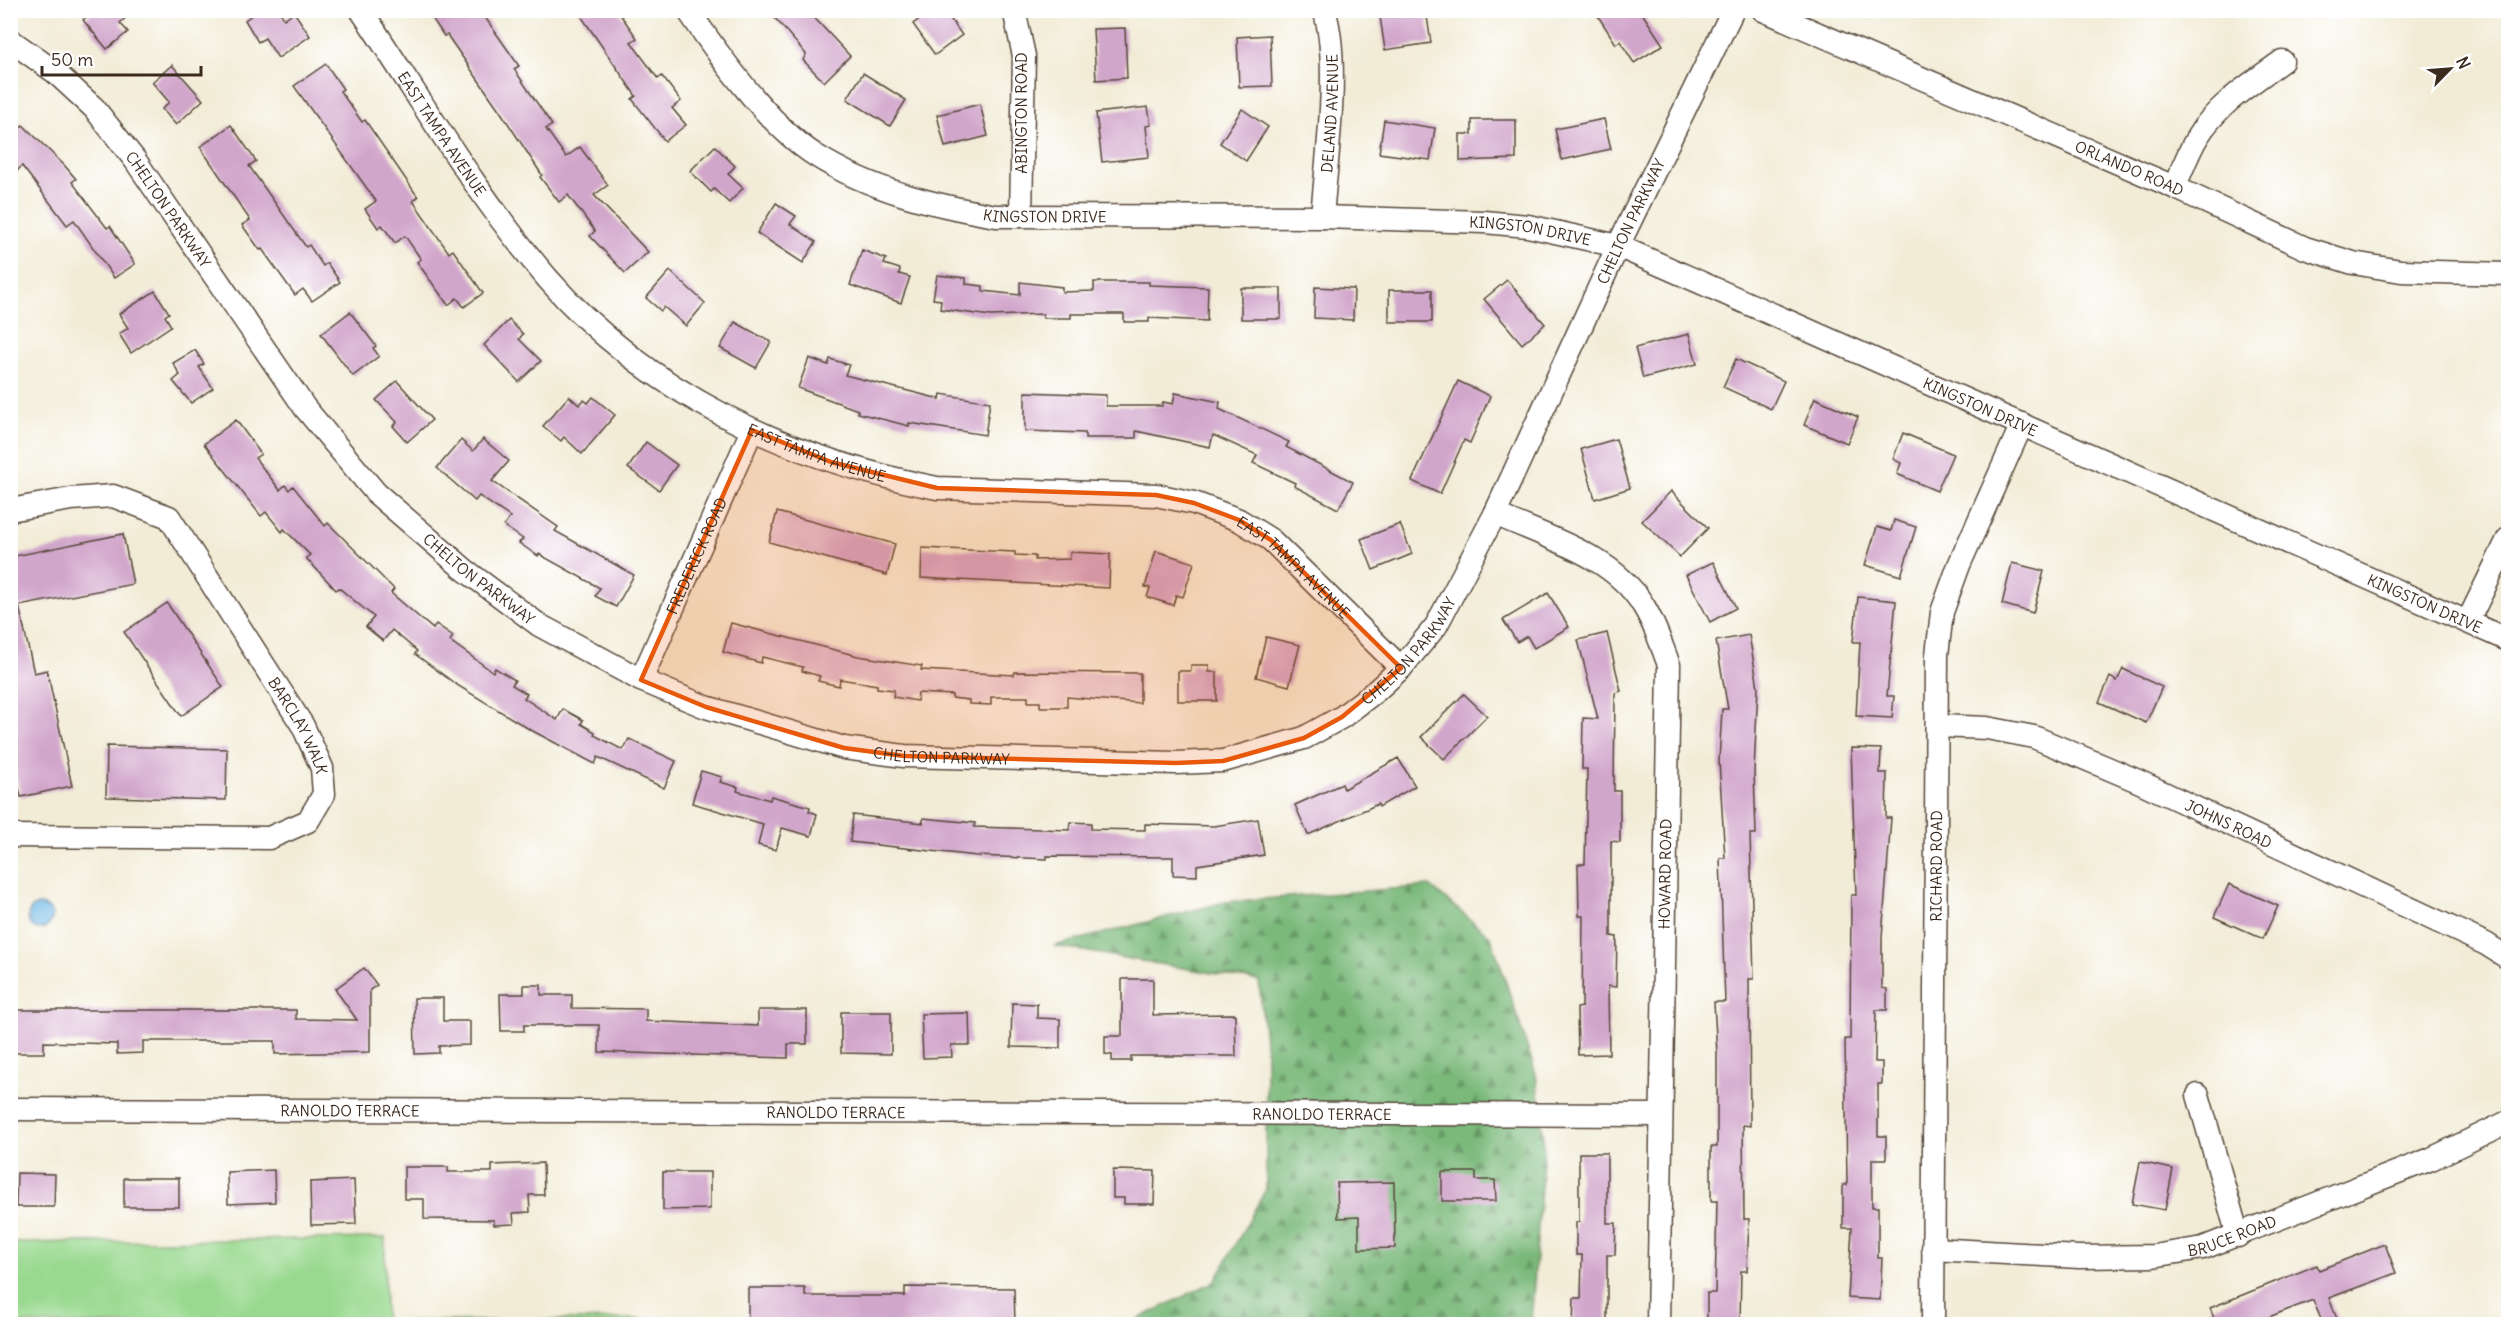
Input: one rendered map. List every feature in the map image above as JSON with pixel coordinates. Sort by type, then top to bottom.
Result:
[{"type":"street","name":"EAST TAMPA AVENUE","points":[[361,10],[488,202],[549,280],[618,346],[667,383],[752,430],[831,462],[938,488],[1156,495],[1194,503],[1239,520],[1271,540],[1401,668]]},
{"type":"street","name":"KINGSTON DRIVE","points":[[688,10],[724,63],[785,130],[813,154],[853,176],[897,194],[949,208],[996,216],[1322,217],[1528,226],[1618,246],[2508,640]]},
{"type":"street","name":"ABINGTON ROAD","points":[[1014,10],[1024,56],[1021,216]]},
{"type":"street","name":"DELAND AVENUE","points":[[1322,217],[1330,86],[1329,25],[1324,10]]},
{"type":"street","name":"CHELTON PARKWAY","points":[[10,40],[55,72],[94,108],[141,170],[305,408],[376,493],[504,600],[575,646],[640,680],[706,707],[844,748],[904,756],[1176,763],[1223,761],[1304,738],[1342,717],[1401,668],[1436,626],[1495,514],[1618,246],[1733,10]]},
{"type":"street","name":"ORLANDO ROAD","points":[[1763,10],[2174,187],[2305,248],[2353,263],[2401,271],[2508,274]]},
{"type":"street","points":[[2174,187],[2198,136],[2211,120],[2227,102],[2282,61]]},
{"type":"street","name":"RICHARD ROAD","points":[[1933,1324],[1937,655],[1942,612],[1959,565],[2022,424]]},
{"type":"street","name":"FREDERICK ROAD","points":[[640,680],[752,430]]},
{"type":"street","name":"BARCLAY WALK","points":[[10,510],[71,499],[112,496],[169,517],[303,726],[322,768],[324,794],[308,820],[269,838],[10,836]]},
{"type":"street","name":"HOWARD ROAD","points":[[1495,514],[1596,560],[1620,579],[1642,603],[1653,623],[1668,665],[1658,1324]]},
{"type":"street","points":[[2468,621],[2508,539]]},
{"type":"street","name":"JOHNS ROAD","points":[[1938,726],[1987,728],[2034,737],[2138,781],[2486,944],[2508,958]]},
{"type":"street","points":[[2198,1095],[2238,1236]]},
{"type":"street","name":"RANOLDO TERRACE","points":[[10,1109],[1661,1114]]},
{"type":"street","name":"BRUCE ROAD","points":[[1933,1249],[2079,1257],[2153,1256],[2203,1248],[2431,1160],[2508,1122]]},
{"type":"highlighted area","points":[[752,430],[831,462],[937,488],[1156,495],[1194,503],[1239,520],[1271,540],[1401,668],[1342,717],[1304,738],[1223,761],[1176,763],[904,756],[844,748],[706,707],[641,680]]},
{"type":"green space","points":[[1430,886],[1491,937],[1536,1074],[1544,1146],[1531,1324],[1128,1324],[1215,1281],[1266,1189],[1266,1052],[1259,981],[1054,946],[1225,902]]},
{"type":"green space","points":[[385,1238],[385,1322],[716,1318],[716,1324],[11,1324],[11,1243]]},
{"type":"water","points":[[40,905],[45,906],[51,912],[51,922],[45,928],[40,929],[35,928],[29,922],[28,917],[29,912],[35,906]]},
{"type":"building","points":[[94,10],[134,10],[120,23],[128,32],[107,49],[83,20]]},
{"type":"building","points":[[259,10],[279,10],[284,19],[294,12],[310,36],[278,58],[265,38],[258,42],[245,20]]},
{"type":"building","points":[[442,10],[480,10],[519,66],[514,69],[552,125],[546,129],[566,157],[580,147],[608,185],[594,195],[648,252],[625,273],[590,236],[595,231],[568,195],[559,202],[540,177],[542,175],[500,111],[447,35],[444,36],[432,18]]},
{"type":"building","points":[[577,10],[617,10],[637,38],[631,42],[658,79],[662,76],[681,101],[672,108],[686,125],[665,141],[632,99],[636,96]]},
{"type":"building","points":[[768,10],[807,10],[850,56],[824,82],[803,60],[806,54]]},
{"type":"building","points":[[932,10],[944,10],[962,35],[935,55],[913,24]]},
{"type":"building","points":[[1379,10],[1426,10],[1431,43],[1385,50]]},
{"type":"building","points":[[1594,10],[1640,10],[1663,45],[1634,63],[1620,41],[1616,44]]},
{"type":"building","points":[[1125,28],[1127,78],[1096,80],[1093,29]]},
{"type":"building","points":[[1270,35],[1272,86],[1239,87],[1237,37]]},
{"type":"building","points":[[326,64],[343,89],[340,91],[362,122],[365,120],[418,197],[413,201],[449,253],[453,250],[483,293],[464,307],[457,298],[448,305],[417,262],[421,259],[405,236],[395,243],[382,225],[378,228],[365,209],[376,201],[294,86]]},
{"type":"building","points":[[172,65],[203,100],[176,125],[162,109],[169,102],[152,82]]},
{"type":"building","points":[[863,73],[906,100],[890,126],[847,99]]},
{"type":"building","points":[[980,104],[988,136],[945,147],[937,115]]},
{"type":"building","points":[[1148,107],[1151,125],[1146,126],[1149,157],[1102,162],[1096,113]]},
{"type":"building","points":[[1242,109],[1268,127],[1246,161],[1220,143]]},
{"type":"building","points":[[1604,119],[1611,149],[1562,160],[1555,129]]},
{"type":"building","points":[[1384,120],[1435,128],[1430,160],[1379,153]]},
{"type":"building","points":[[1472,120],[1516,120],[1516,159],[1460,161],[1460,134],[1472,134]]},
{"type":"building","points":[[10,121],[19,129],[23,125],[65,166],[76,179],[72,182],[107,228],[110,226],[135,264],[114,278],[74,220],[67,225],[22,166],[10,178]]},
{"type":"building","points":[[231,125],[256,161],[249,166],[306,247],[309,245],[323,266],[327,263],[340,282],[312,301],[303,289],[295,295],[262,249],[260,250],[242,225],[250,220],[200,147]]},
{"type":"building","points":[[715,146],[735,166],[728,174],[743,188],[729,203],[714,189],[711,192],[690,171]]},
{"type":"building","points":[[776,203],[796,216],[790,224],[816,242],[803,263],[757,233]]},
{"type":"building","points":[[862,250],[886,259],[884,264],[900,269],[899,274],[910,277],[901,303],[850,285]]},
{"type":"building","points":[[670,271],[705,303],[686,326],[664,307],[661,311],[646,298]]},
{"type":"building","points":[[937,275],[966,278],[966,284],[983,286],[983,291],[1020,295],[1020,282],[1062,287],[1062,292],[1094,291],[1094,282],[1149,282],[1149,285],[1208,287],[1207,321],[1149,318],[1149,322],[1124,322],[1124,314],[1071,314],[1071,318],[1043,318],[1043,314],[991,316],[940,309],[941,300],[933,299]]},
{"type":"building","points":[[1507,280],[1545,324],[1522,344],[1484,299]]},
{"type":"building","points":[[1315,287],[1354,289],[1353,320],[1314,318]]},
{"type":"building","points":[[1241,288],[1281,288],[1281,319],[1241,319]]},
{"type":"building","points":[[1389,290],[1432,290],[1432,322],[1389,322]]},
{"type":"building","points":[[155,291],[169,313],[165,316],[171,326],[131,353],[119,334],[128,328],[119,314]]},
{"type":"building","points":[[350,312],[376,346],[373,348],[379,356],[353,376],[321,334]]},
{"type":"building","points":[[509,320],[523,334],[519,339],[541,361],[519,382],[484,345]]},
{"type":"building","points":[[735,322],[771,342],[756,368],[720,348]]},
{"type":"building","points":[[1689,334],[1697,364],[1643,378],[1635,348]]},
{"type":"building","points":[[195,350],[204,364],[199,367],[213,388],[191,403],[173,381],[180,375],[173,363]]},
{"type":"building","points":[[809,358],[828,365],[830,359],[849,365],[845,375],[940,399],[941,394],[990,402],[985,435],[909,423],[909,426],[858,413],[858,410],[798,388]]},
{"type":"building","points":[[1736,359],[1784,381],[1771,409],[1723,387]]},
{"type":"building","points":[[397,381],[432,420],[407,442],[393,426],[397,422],[376,400]]},
{"type":"building","points":[[1458,381],[1490,396],[1470,443],[1464,440],[1440,494],[1412,481]]},
{"type":"building","points":[[1025,392],[1106,395],[1106,406],[1162,406],[1163,402],[1173,404],[1175,393],[1220,402],[1219,409],[1289,442],[1286,447],[1353,482],[1338,509],[1294,486],[1295,483],[1253,463],[1257,455],[1213,435],[1210,447],[1136,431],[1136,438],[1085,438],[1085,433],[1025,431]]},
{"type":"building","points":[[569,396],[579,405],[584,400],[588,403],[593,397],[615,415],[582,454],[564,437],[561,441],[543,426]]},
{"type":"building","points":[[1815,398],[1858,417],[1847,443],[1804,425]]},
{"type":"building","points":[[236,420],[261,454],[255,458],[280,490],[285,485],[289,490],[293,486],[325,526],[328,523],[394,589],[391,593],[433,629],[436,624],[453,636],[450,641],[493,672],[495,668],[515,680],[512,685],[527,694],[524,698],[557,720],[563,709],[583,720],[581,724],[595,732],[594,735],[623,750],[629,739],[676,761],[664,788],[598,757],[595,764],[529,729],[457,685],[415,654],[417,651],[392,630],[383,641],[366,627],[374,617],[339,588],[336,590],[306,558],[310,555],[284,529],[282,532],[266,512],[261,516],[204,444]]},
{"type":"building","points":[[1903,433],[1953,454],[1937,491],[1897,474],[1901,463],[1893,459]]},
{"type":"building","points":[[483,439],[509,461],[492,481],[558,527],[555,531],[634,575],[616,607],[595,596],[600,588],[539,554],[538,556],[519,543],[523,539],[504,526],[510,517],[479,496],[475,501],[437,468],[461,440],[473,451]]},
{"type":"building","points":[[1616,439],[1630,488],[1595,499],[1581,449]]},
{"type":"building","points":[[646,442],[677,465],[659,490],[628,468]]},
{"type":"building","points":[[1671,491],[1708,528],[1680,557],[1642,521]]},
{"type":"building","points":[[777,512],[895,544],[887,575],[769,542]]},
{"type":"building","points":[[1894,520],[1916,527],[1901,576],[1865,565],[1877,527],[1891,531]]},
{"type":"building","points":[[1400,524],[1412,554],[1373,570],[1361,539]]},
{"type":"building","points":[[123,534],[133,584],[19,606],[34,673],[47,670],[72,786],[21,797],[10,748],[10,557]]},
{"type":"building","points":[[922,548],[1015,552],[1015,555],[1035,556],[1035,560],[1070,559],[1070,552],[1110,554],[1109,588],[921,578]]},
{"type":"building","points":[[1156,551],[1194,563],[1183,597],[1176,595],[1173,605],[1147,597],[1150,588],[1145,587]]},
{"type":"building","points":[[1713,562],[1736,608],[1710,622],[1686,575]]},
{"type":"building","points":[[2012,563],[2044,571],[2033,613],[2002,604]]},
{"type":"building","points":[[1548,593],[1569,627],[1534,648],[1527,636],[1517,642],[1503,620]]},
{"type":"building","points":[[1858,597],[1896,601],[1887,696],[1894,696],[1892,718],[1856,716],[1860,642],[1853,642]]},
{"type":"building","points":[[167,603],[223,687],[181,716],[124,632]]},
{"type":"building","points":[[731,623],[858,656],[922,666],[921,670],[1014,675],[1015,672],[1140,673],[1140,703],[1067,697],[1067,707],[1040,707],[1040,702],[1028,702],[1028,697],[991,697],[991,705],[969,704],[969,700],[952,698],[952,695],[918,693],[917,701],[893,697],[894,690],[877,688],[877,685],[840,679],[839,686],[818,681],[820,676],[802,671],[803,667],[762,657],[761,663],[723,652]]},
{"type":"building","points":[[1607,633],[1621,691],[1615,693],[1614,791],[1620,791],[1620,842],[1611,841],[1611,936],[1617,937],[1616,987],[1608,986],[1609,1054],[1578,1055],[1577,1008],[1582,1007],[1583,916],[1579,916],[1578,864],[1585,864],[1587,769],[1582,769],[1583,718],[1598,719],[1578,640]]},
{"type":"building","points":[[1749,635],[1758,687],[1754,771],[1756,834],[1750,834],[1754,979],[1749,979],[1750,1126],[1743,1125],[1744,1219],[1749,1219],[1747,1271],[1741,1271],[1740,1324],[1707,1324],[1707,1293],[1715,1293],[1717,1201],[1711,1201],[1711,1147],[1717,1147],[1717,1054],[1714,1002],[1725,1002],[1720,858],[1725,858],[1719,761],[1722,709],[1728,709],[1716,641]]},
{"type":"building","points":[[1266,637],[1300,645],[1289,686],[1256,677]]},
{"type":"building","points":[[1191,665],[1209,665],[1209,672],[1217,672],[1217,701],[1178,701],[1178,671],[1191,671]]},
{"type":"building","points":[[2123,669],[2162,687],[2146,723],[2099,702],[2110,677],[2117,681]]},
{"type":"building","points":[[1464,694],[1487,716],[1444,759],[1421,737]]},
{"type":"building","points":[[107,746],[227,749],[226,800],[106,797]]},
{"type":"building","points":[[1851,748],[1881,749],[1880,773],[1887,773],[1886,818],[1891,818],[1882,937],[1882,988],[1887,989],[1887,1010],[1876,1010],[1875,1062],[1882,1062],[1882,1084],[1878,1084],[1878,1136],[1886,1136],[1886,1159],[1872,1159],[1872,1207],[1878,1207],[1878,1258],[1882,1258],[1880,1300],[1848,1298],[1852,1228],[1843,1228],[1843,1185],[1847,1185],[1845,1039],[1850,1039],[1851,895],[1856,895]]},
{"type":"building","points":[[1398,758],[1415,786],[1379,807],[1378,804],[1308,835],[1295,805],[1342,784],[1344,789]]},
{"type":"building","points":[[701,771],[722,777],[720,782],[738,787],[737,791],[770,800],[771,796],[810,807],[809,811],[817,814],[811,836],[782,828],[776,850],[758,845],[763,824],[692,803]]},
{"type":"building","points":[[853,815],[923,823],[923,818],[975,823],[974,827],[1069,830],[1070,822],[1091,823],[1091,829],[1145,830],[1145,824],[1214,826],[1258,819],[1264,855],[1197,865],[1197,876],[1173,875],[1173,857],[1047,856],[1047,859],[977,856],[850,842]]},
{"type":"building","points":[[2229,884],[2278,906],[2263,939],[2214,917]]},
{"type":"building","points":[[364,968],[377,985],[370,990],[370,1052],[275,1054],[275,1041],[143,1041],[143,1053],[117,1054],[117,1044],[44,1042],[44,1053],[12,1053],[12,1010],[296,1010],[296,1019],[357,1020],[335,989]]},
{"type":"building","points":[[1122,979],[1153,979],[1153,1015],[1235,1014],[1236,1056],[1131,1056],[1131,1061],[1112,1061],[1112,1055],[1105,1054],[1105,1036],[1122,1036]]},
{"type":"building","points":[[524,985],[541,985],[541,995],[572,995],[572,1008],[646,1009],[646,1021],[758,1026],[758,1010],[807,1010],[807,1044],[788,1044],[788,1058],[599,1052],[599,1025],[524,1025],[524,1031],[501,1031],[500,994],[524,994]]},
{"type":"building","points":[[414,998],[443,998],[443,1021],[470,1021],[470,1045],[439,1046],[439,1053],[415,1054]]},
{"type":"building","points":[[1012,1003],[1037,1004],[1037,1018],[1060,1019],[1060,1048],[1011,1047]]},
{"type":"building","points":[[841,1012],[891,1012],[891,1054],[841,1053]]},
{"type":"building","points":[[969,1013],[970,1045],[951,1045],[952,1057],[923,1058],[921,1014]]},
{"type":"building","points":[[1579,1153],[1607,1153],[1607,1223],[1616,1223],[1615,1255],[1607,1255],[1607,1324],[1573,1324],[1574,1298],[1581,1298],[1582,1255],[1576,1255],[1576,1222],[1579,1222]]},
{"type":"building","points":[[2140,1162],[2173,1169],[2165,1210],[2132,1204]]},
{"type":"building","points":[[543,1163],[544,1195],[529,1195],[530,1212],[513,1213],[514,1224],[494,1225],[494,1220],[424,1219],[424,1199],[404,1199],[404,1167],[448,1167],[448,1172],[492,1172],[492,1165]]},
{"type":"building","points":[[274,1170],[275,1202],[228,1204],[227,1172]]},
{"type":"building","points":[[1113,1170],[1155,1171],[1154,1204],[1124,1204],[1124,1198],[1113,1198]]},
{"type":"building","points":[[663,1172],[710,1172],[710,1209],[663,1210]]},
{"type":"building","points":[[1442,1172],[1476,1172],[1476,1180],[1495,1180],[1496,1201],[1442,1201]]},
{"type":"building","points":[[17,1173],[55,1174],[54,1207],[16,1207]]},
{"type":"building","points":[[124,1178],[179,1178],[179,1207],[124,1207]]},
{"type":"building","points":[[354,1180],[356,1224],[311,1225],[310,1182]]},
{"type":"building","points":[[1394,1182],[1395,1248],[1359,1249],[1359,1217],[1338,1218],[1337,1183]]},
{"type":"building","points":[[2385,1244],[2396,1273],[2329,1298],[2339,1324],[2323,1324],[2313,1300],[2261,1320],[2263,1324],[2216,1324],[2210,1308],[2317,1265],[2319,1270]]},
{"type":"building","points":[[905,1287],[1014,1288],[1015,1324],[748,1324],[748,1288],[805,1288],[805,1296],[905,1296]]}]
